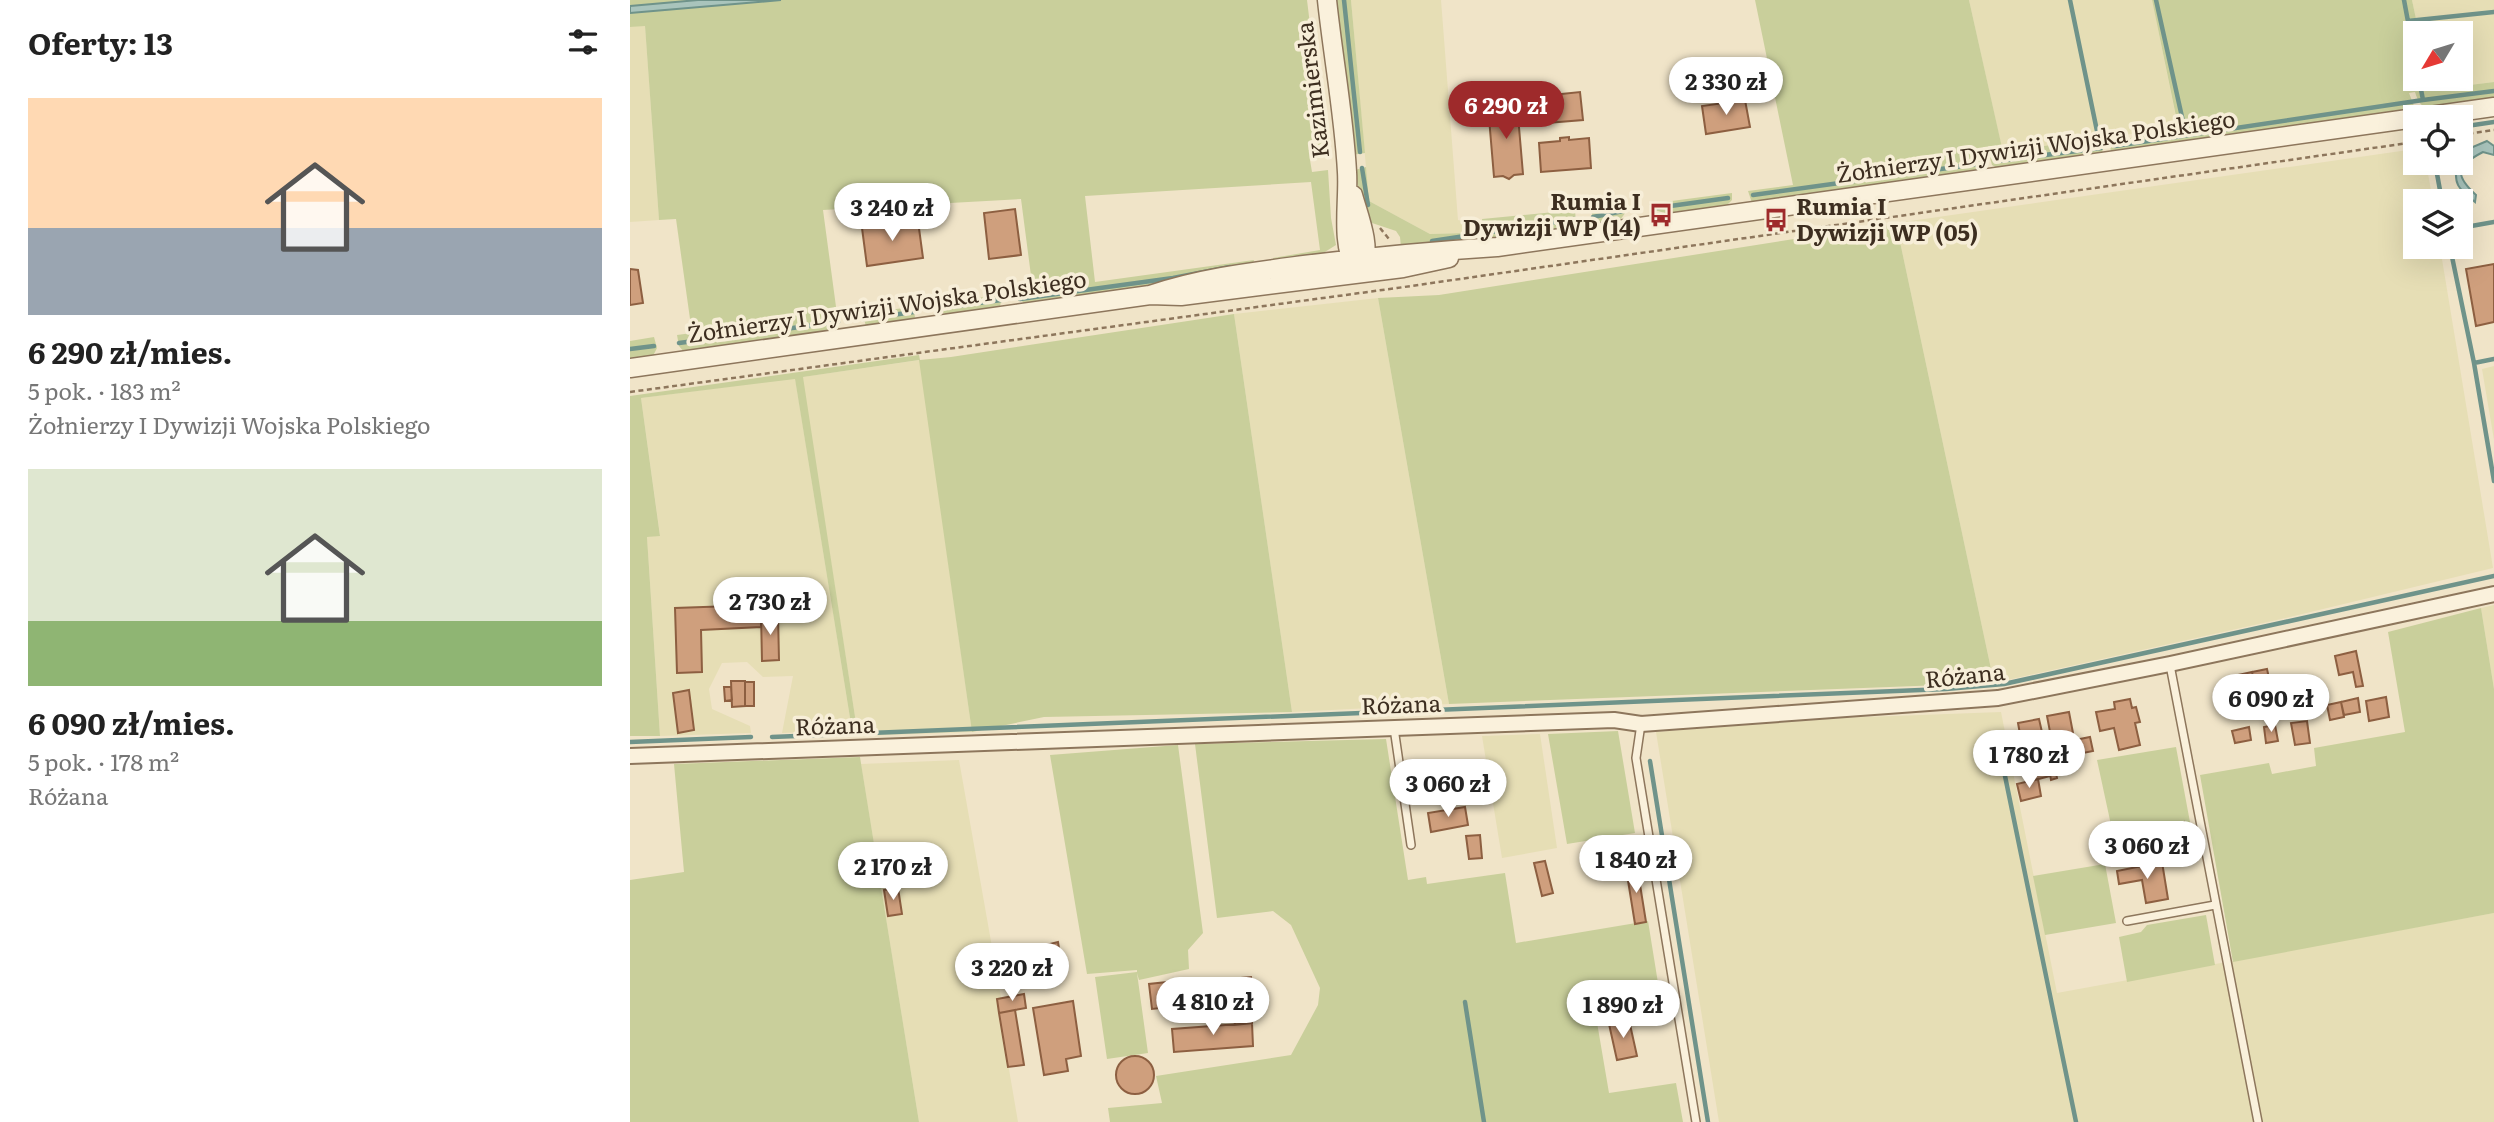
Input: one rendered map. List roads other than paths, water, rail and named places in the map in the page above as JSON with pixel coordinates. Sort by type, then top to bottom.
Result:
[{"type":"street","name":"Kazimierska","points":[[1327,0],[1347,173],[1347,230],[1359,263]]},
{"type":"street","points":[[2473,110],[2494,107]]},
{"type":"street","name":"Żołnierzy I Dywizji Wojska Polskiego","points":[[630,368],[1150,295],[1181,296],[1359,263],[1424,264],[1497,247],[2403,120]]},
{"type":"street","name":"Różana","points":[[630,756],[1614,720],[1641,724],[1998,698],[2494,594]]},
{"type":"lane","points":[[2170,664],[2258,1122]]},
{"type":"lane","points":[[1641,724],[1636,758],[1696,1122]]},
{"type":"lane","points":[[1394,728],[1411,845]]},
{"type":"lane","points":[[2127,921],[2215,905]]},
{"type":"water","points":[[698,0],[781,0],[630,13],[630,6]]},
{"type":"water","points":[[2487,141],[2494,146],[2494,155],[2483,152],[2473,158],[2473,147]]},
{"type":"water","points":[[2461,175],[2470,189],[2461,189],[2456,177]]},
{"type":"waterway","points":[[1344,0],[1360,152]]},
{"type":"waterway","points":[[2070,0],[2097,131]]},
{"type":"waterway","points":[[2156,0],[2186,135]]},
{"type":"waterway","points":[[2404,0],[2408,21]]},
{"type":"waterway","points":[[2408,21],[2494,12]]},
{"type":"waterway","points":[[2421,91],[2423,100],[2494,91]]},
{"type":"waterway","points":[[2115,146],[2423,100]]},
{"type":"waterway","points":[[2473,125],[2494,122]]},
{"type":"waterway","points":[[1997,161],[2101,148]]},
{"type":"waterway","points":[[1753,195],[1977,164]]},
{"type":"waterway","points":[[1362,168],[1368,205]]},
{"type":"waterway","points":[[2437,175],[2440,189]]},
{"type":"waterway","points":[[1656,208],[1728,198]]},
{"type":"waterway","points":[[1593,217],[1623,211]]},
{"type":"waterway","points":[[1485,233],[1575,219]]},
{"type":"waterway","points":[[2473,226],[2494,222]]},
{"type":"waterway","points":[[1432,241],[1465,236]]},
{"type":"waterway","points":[[2452,259],[2494,481]]},
{"type":"waterway","points":[[1020,299],[1173,278],[1230,267]]},
{"type":"waterway","points":[[942,308],[1001,300]]},
{"type":"waterway","points":[[863,319],[914,312]]},
{"type":"waterway","points":[[679,343],[838,322]]},
{"type":"waterway","points":[[630,349],[654,346]]},
{"type":"waterway","points":[[2474,363],[2494,359]]},
{"type":"waterway","points":[[772,737],[1946,689],[2004,684],[2494,576]]},
{"type":"waterway","points":[[630,742],[751,737]]},
{"type":"waterway","points":[[1997,737],[2076,1122]]},
{"type":"waterway","points":[[1650,761],[1708,1122]]},
{"type":"waterway","points":[[1465,1002],[1484,1122]]},
{"type":"place","name":"Rumia I Dywizji WP (14)","points":[[1661,215]]},
{"type":"place","name":"Rumia I Dywizji WP (05)","points":[[1776,220]]}]
